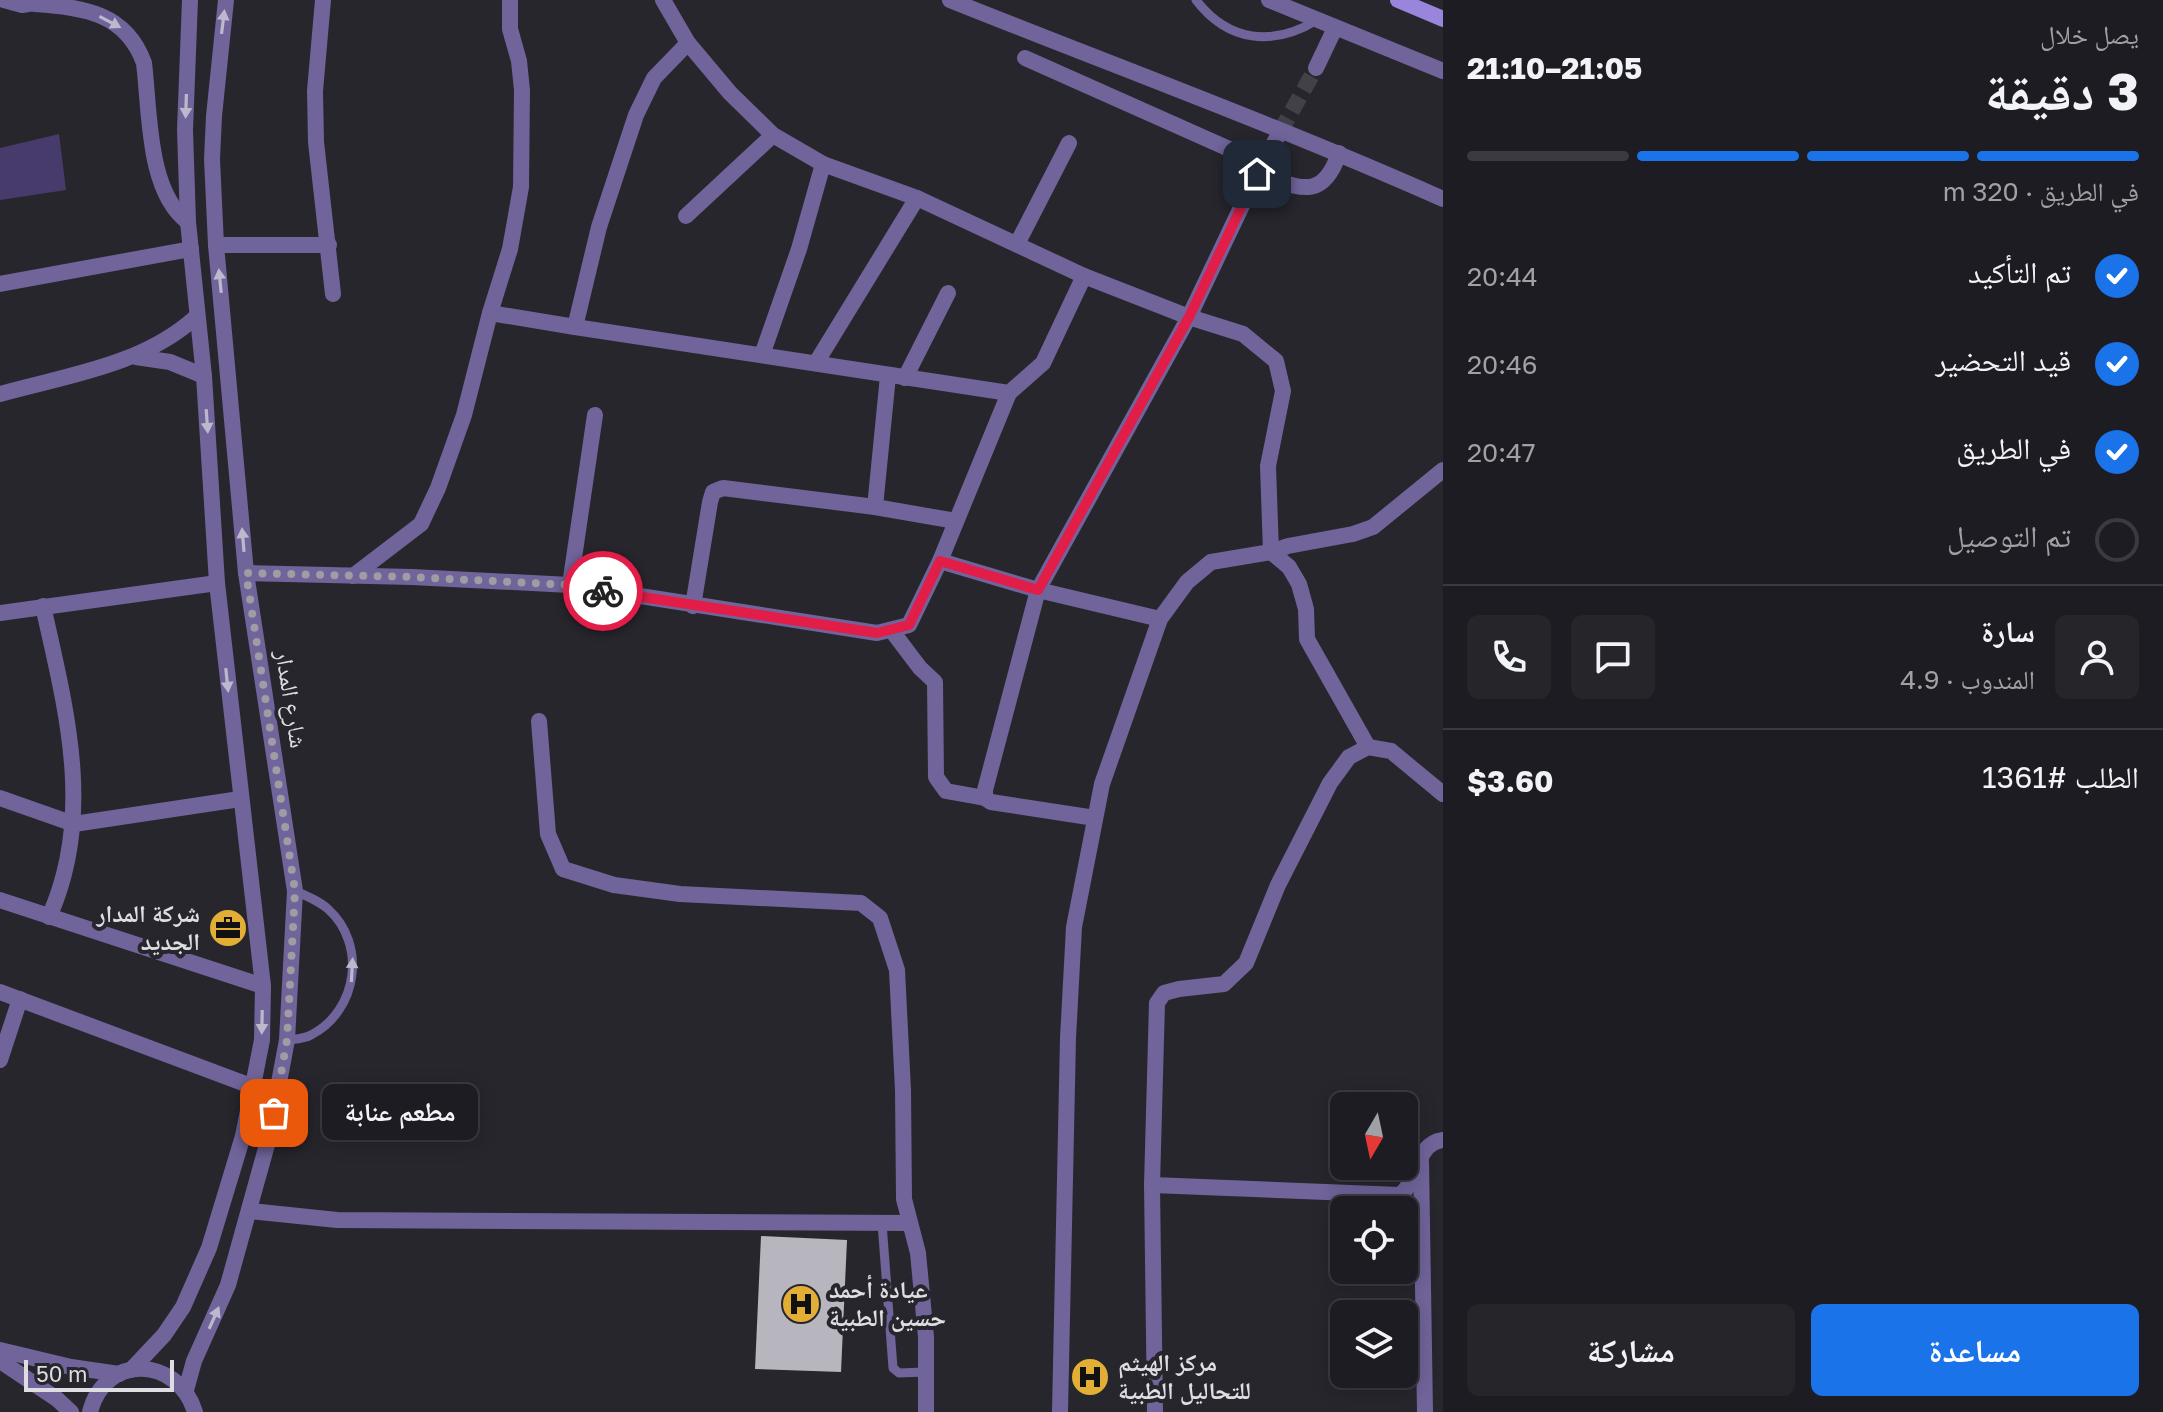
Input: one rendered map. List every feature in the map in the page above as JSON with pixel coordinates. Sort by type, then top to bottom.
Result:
[{"type":"main road","points":[[1398,0],[1443,19]]},
{"type":"street","points":[[90,1412],[99,1391],[125,1372],[164,1335],[183,1307],[199,1273],[225,1203],[243,1136],[262,1040],[263,986],[217,583],[204,376],[188,222],[185,130],[190,0]]},
{"type":"street","name":"شارع المدار","points":[[186,1390],[194,1361],[228,1285],[268,1141],[287,1040],[295,891],[246,573],[216,245],[213,130],[226,0]]},
{"type":"street","points":[[323,0],[317,65],[316,142],[333,294]]},
{"type":"street","points":[[353,576],[421,524],[438,488],[464,415],[510,249],[521,187],[522,90],[519,61],[510,29],[510,0]]},
{"type":"street","points":[[663,0],[688,43],[730,93],[773,135],[823,164],[917,198],[1084,276],[1189,317],[1243,334],[1276,361],[1283,391],[1268,466],[1271,552],[1289,567],[1299,584],[1306,609],[1307,639],[1368,747]]},
{"type":"street","points":[[950,0],[1339,153],[1443,199]]},
{"type":"street","points":[[1269,0],[1443,71]]},
{"type":"street","points":[[4,1],[63,6],[112,20],[127,32],[137,45],[144,63],[162,187],[173,209],[188,222]]},
{"type":"street","points":[[1316,68],[1335,28]]},
{"type":"street","points":[[575,327],[599,227],[636,115],[654,78],[688,43]]},
{"type":"street","points":[[1025,58],[1306,188],[1323,183],[1334,169],[1339,153]]},
{"type":"street","points":[[985,798],[1038,590],[1189,317],[1280,132]]},
{"type":"street","points":[[686,216],[773,135]]},
{"type":"street","points":[[1017,244],[1069,143]]},
{"type":"street","points":[[762,355],[799,249],[823,164]]},
{"type":"street","points":[[816,363],[917,198]]},
{"type":"street","points":[[216,245],[329,245]]},
{"type":"street","points":[[0,284],[191,249]]},
{"type":"street","points":[[246,573],[570,585],[877,633],[909,625],[940,561],[1009,393],[1043,363],[1084,276]]},
{"type":"street","points":[[875,507],[896,377],[948,293]]},
{"type":"street","points":[[490,313],[1009,393]]},
{"type":"street","points":[[0,394],[135,356],[168,340],[197,316]]},
{"type":"street","points":[[135,356],[170,362],[204,376]]},
{"type":"street","points":[[570,585],[595,415]]},
{"type":"street","points":[[1060,1412],[1068,1038],[1074,927],[1095,818],[1113,749],[1160,619],[1187,582],[1211,562],[1271,552],[1373,527],[1443,470]]},
{"type":"street","points":[[693,606],[713,492],[723,488],[875,507],[956,521]]},
{"type":"street","points":[[940,561],[1038,590],[1160,619]]},
{"type":"street","points":[[0,613],[217,583]]},
{"type":"street","points":[[43,606],[61,685],[74,765],[74,824],[66,869],[49,917]]},
{"type":"street","points":[[892,631],[920,668],[935,682],[936,777],[946,791],[985,798],[991,802],[1095,818]]},
{"type":"street","points":[[539,721],[548,834],[563,869],[614,885],[680,894],[861,903],[880,918],[897,970],[904,1199],[918,1253],[926,1337],[926,1412]]},
{"type":"street","points":[[1155,1412],[1152,1185],[1157,1003],[1164,993],[1224,984],[1246,963],[1278,885],[1330,783],[1349,757],[1368,747],[1391,751],[1443,794]]},
{"type":"street","points":[[0,798],[74,824],[240,799]]},
{"type":"street","points":[[0,900],[263,986]]},
{"type":"street","points":[[0,992],[251,1086]]},
{"type":"street","points":[[0,1060],[20,999]]},
{"type":"street","points":[[1152,1185],[1400,1195],[1407,1190],[1427,1147],[1443,1140]]},
{"type":"street","points":[[1421,1157],[1425,1412]]},
{"type":"street","points":[[250,1211],[337,1220],[909,1223]]},
{"type":"street","points":[[0,1350],[71,1367],[161,1372],[175,1379],[186,1390],[196,1411]]},
{"type":"street","points":[[0,1361],[71,1412]]},
{"type":"lane","points":[[1196,0],[1218,23],[1250,36],[1285,35],[1317,20]]},
{"type":"lane","points":[[287,1040],[308,1037],[335,1017],[350,987],[353,970],[352,953],[339,922],[314,899],[295,891]]},
{"type":"lane","points":[[882,1223],[893,1368],[899,1373],[924,1372]]},
{"type":"shaded area","points":[[59,134],[66,190],[0,200],[0,148]]},
{"type":"building","name":"عيادة أحمد حسين الطبية","points":[[761,1236],[847,1240],[841,1372],[755,1369]]},
{"type":"tunnel","points":[[1280,132],[1316,68]]},
{"type":"way so far","points":[[274,1113],[287,1040],[295,891],[246,573],[412,577],[570,585],[603,591]]},
{"type":"place","name":"شركة المدار الجديد","points":[[228,928]]},
{"type":"place","name":"مطعم عنابة","points":[[274,1113]]},
{"type":"place","name":"عيادة أحمد حسين الطبية","points":[[801,1304]]},
{"type":"place","name":"مركز الهيثم للتحاليل الطبية","points":[[1090,1377]]},
{"type":"route","points":[[603,591],[877,633],[909,625],[940,561],[1038,590],[1189,317],[1257,174]]}]
